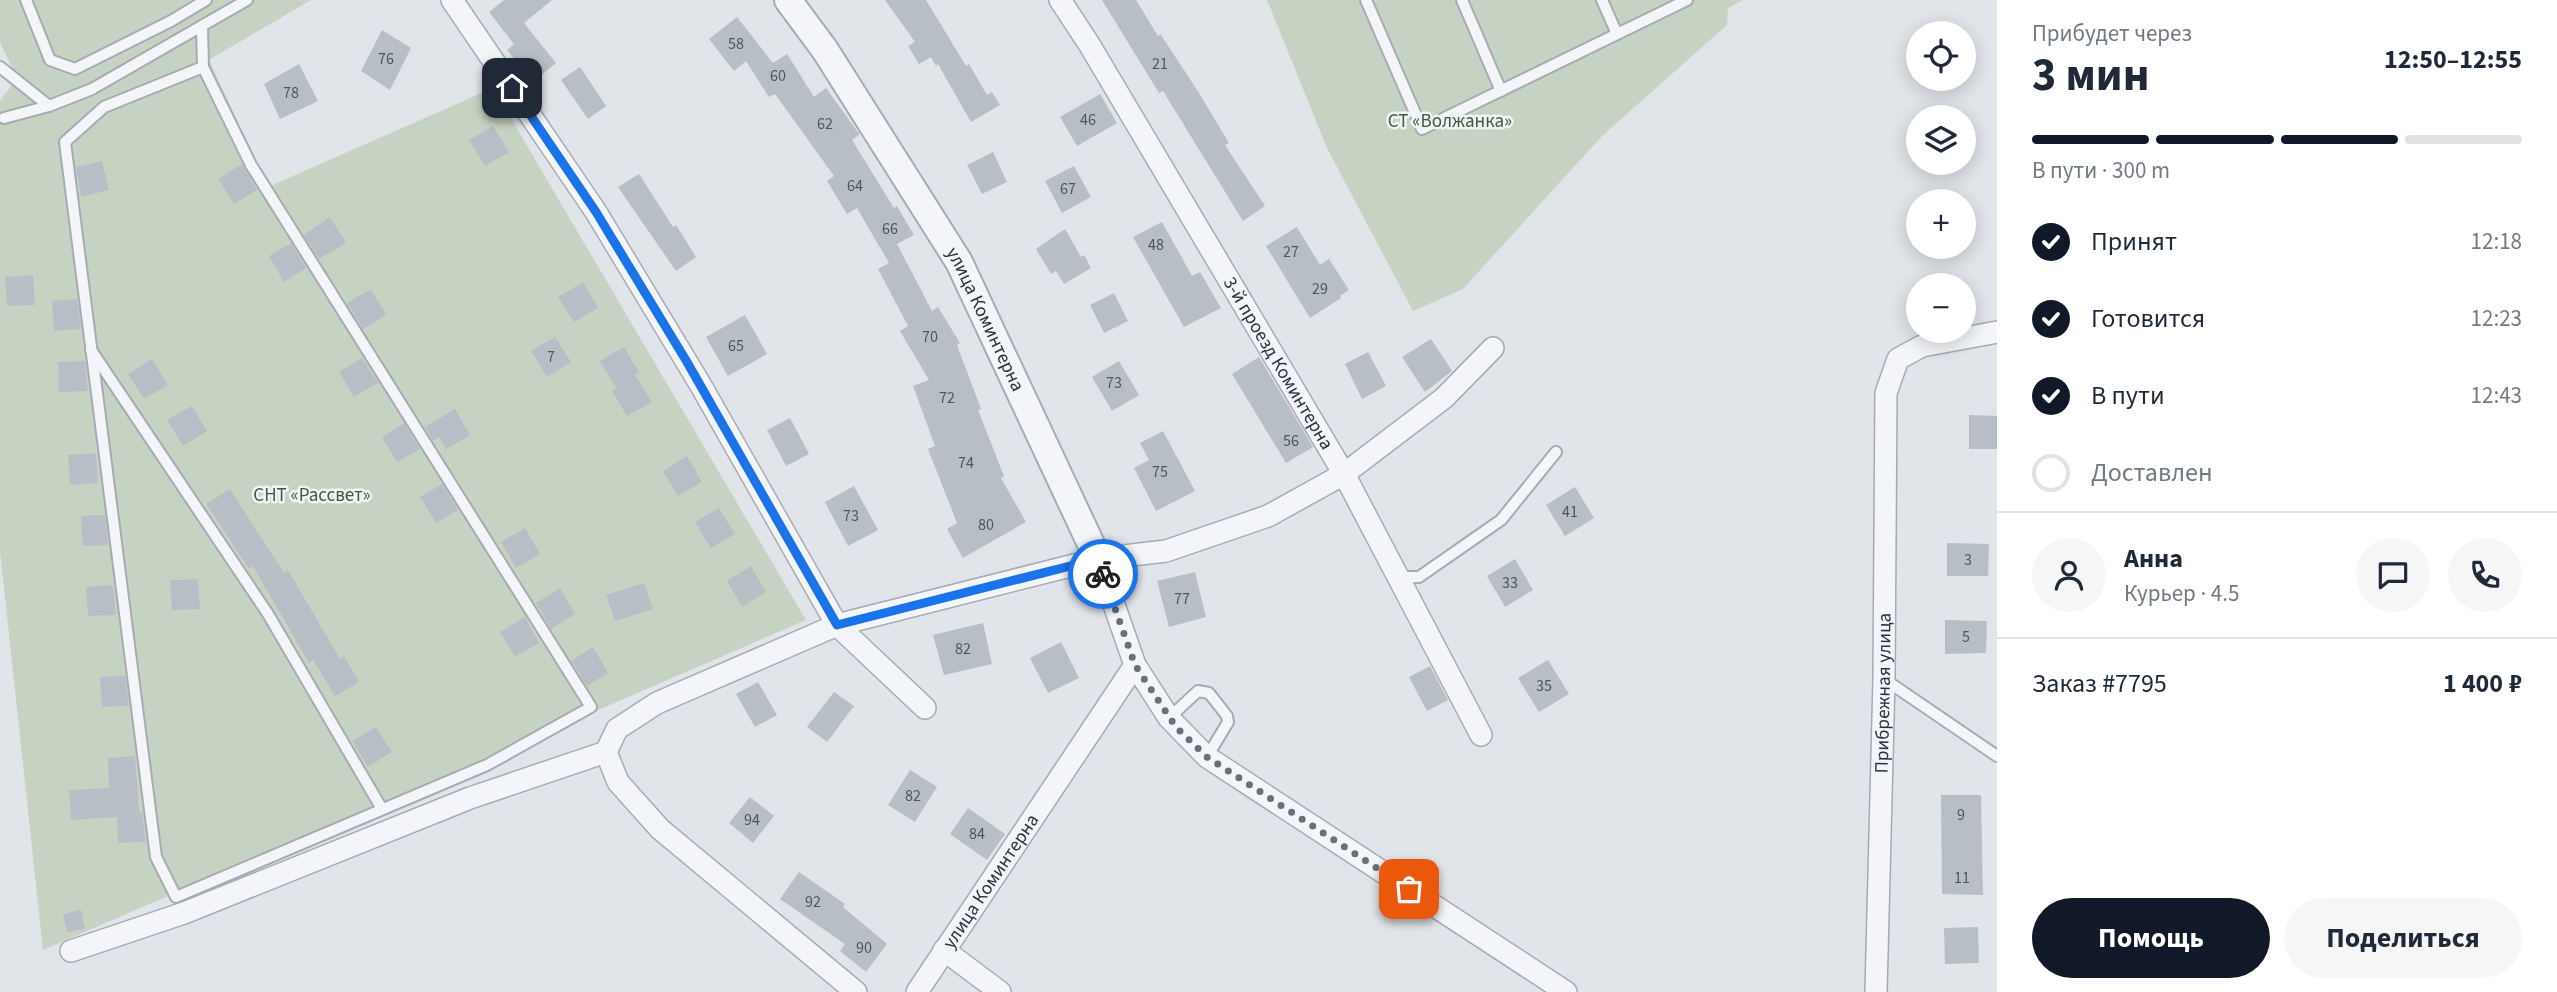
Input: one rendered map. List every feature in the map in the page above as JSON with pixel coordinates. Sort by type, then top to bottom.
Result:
[{"type":"street","points":[[452,0],[596,212],[700,384],[837,625],[925,708]]},
{"type":"street","name":"улица Коминтерна","points":[[788,0],[825,50],[959,262],[1098,559],[1135,665],[1169,718],[1207,757],[1566,992]]},
{"type":"street","name":"3-й проезд Коминтерна","points":[[1060,0],[1089,44],[1344,474],[1481,735]]},
{"type":"street","name":"Прибрежная улица","points":[[1876,992],[1884,679],[1886,393],[1898,359],[1922,346],[1997,332]]},
{"type":"street","points":[[71,951],[184,913],[470,798],[606,752],[617,729],[657,703],[837,625],[1098,559],[1166,551],[1268,516],[1344,474],[1444,398],[1493,348]]},
{"type":"street","name":"улица Коминтерна","points":[[917,992],[1135,665]]},
{"type":"street","points":[[606,752],[618,782],[660,829],[856,992]]},
{"type":"street","points":[[944,950],[1000,992]]},
{"type":"lane","points":[[26,0],[50,60],[75,69],[171,21],[206,0]]},
{"type":"lane","points":[[4,118],[49,106],[92,89],[247,0]]},
{"type":"lane","points":[[1366,0],[1422,129],[1687,0]]},
{"type":"lane","points":[[1462,0],[1501,90]]},
{"type":"lane","points":[[1602,0],[1617,34]]},
{"type":"lane","points":[[202,26],[203,66],[251,165],[591,708],[487,765],[176,897],[156,857],[65,142],[104,107],[203,66]]},
{"type":"lane","points":[[0,67],[49,106]]},
{"type":"lane","points":[[90,349],[268,614],[382,809]]},
{"type":"lane","points":[[1396,577],[1419,577],[1501,520],[1556,452]]},
{"type":"lane","points":[[1884,679],[1997,756]]},
{"type":"lane","points":[[1169,718],[1198,691],[1209,693],[1227,716],[1228,722],[1207,757]]},
{"type":"green space","name":"СНТ «Рассвет»","points":[[0,0],[311,0],[209,60],[268,187],[493,88],[806,620],[43,950],[0,551],[0,101],[17,78],[0,42]]},
{"type":"green space","name":"СТ «Волжанка»","points":[[1267,0],[1743,0],[1728,8],[1727,25],[1602,136],[1463,289],[1413,311],[1327,148]]},
{"type":"building","points":[[504,0],[552,0],[524,23],[556,63],[533,82],[507,50],[514,44],[489,12]]},
{"type":"building","points":[[885,0],[926,0],[966,66],[969,64],[987,95],[992,92],[1000,105],[971,122],[938,64],[936,66],[931,57],[919,64],[908,46],[915,42]]},
{"type":"building","points":[[1102,0],[1136,0],[1199,93],[1229,143],[1225,145],[1265,206],[1243,221],[1163,91],[1159,93]]},
{"type":"building","points":[[737,17],[773,63],[787,54],[814,97],[826,88],[860,134],[852,140],[914,235],[897,244],[932,311],[938,307],[960,343],[957,345],[981,409],[978,410],[1004,476],[1001,478],[1026,522],[963,558],[947,529],[957,523],[928,449],[935,446],[913,386],[929,380],[900,331],[908,326],[878,269],[889,263],[857,208],[847,214],[827,181],[834,176],[775,94],[769,97],[746,61],[734,71],[709,39]]},
{"type":"building","points":[[382,30],[411,48],[390,90],[361,71]]},
{"type":"building","points":[[299,64],[318,101],[280,119],[264,84]]},
{"type":"building","points":[[580,67],[606,106],[588,119],[561,80]]},
{"type":"building","points":[[1100,94],[1117,123],[1077,146],[1060,117]]},
{"type":"building","points":[[493,126],[509,152],[485,166],[469,140]]},
{"type":"building","points":[[993,152],[1007,182],[982,194],[967,165]]},
{"type":"building","points":[[102,161],[109,190],[81,197],[76,167]]},
{"type":"building","points":[[242,164],[257,190],[234,204],[218,179]]},
{"type":"building","points":[[1074,166],[1091,197],[1062,213],[1045,181]]},
{"type":"building","points":[[639,174],[696,257],[676,271],[618,187]]},
{"type":"building","points":[[330,217],[346,243],[319,259],[304,235]]},
{"type":"building","points":[[1162,222],[1192,276],[1200,272],[1221,308],[1184,327],[1133,237]]},
{"type":"building","points":[[1297,227],[1320,265],[1329,259],[1349,290],[1310,318],[1266,246]]},
{"type":"building","points":[[1065,229],[1081,257],[1084,255],[1091,268],[1064,284],[1056,271],[1051,274],[1036,249]]},
{"type":"building","points":[[291,243],[306,268],[284,282],[269,256]]},
{"type":"building","points":[[33,275],[35,305],[7,306],[5,277]]},
{"type":"building","points":[[583,282],[598,308],[574,322],[558,297]]},
{"type":"building","points":[[371,289],[386,315],[363,329],[347,303]]},
{"type":"building","points":[[1114,293],[1128,321],[1104,333],[1090,305]]},
{"type":"building","points":[[77,299],[81,329],[54,331],[52,301]]},
{"type":"building","points":[[745,315],[767,354],[728,376],[706,337]]},
{"type":"building","points":[[555,337],[571,362],[547,377],[531,351]]},
{"type":"building","points":[[1431,339],[1452,371],[1425,392],[1402,357]]},
{"type":"building","points":[[624,347],[639,372],[635,375],[652,402],[627,416],[612,391],[616,388],[600,361]]},
{"type":"building","points":[[1368,352],[1386,386],[1362,399],[1345,364]]},
{"type":"building","points":[[1259,357],[1313,447],[1286,463],[1232,374]]},
{"type":"building","points":[[362,358],[378,383],[354,397],[339,372]]},
{"type":"building","points":[[152,359],[168,385],[144,399],[128,374]]},
{"type":"building","points":[[85,361],[88,391],[59,392],[58,362]]},
{"type":"building","points":[[1119,361],[1139,395],[1112,411],[1092,377]]},
{"type":"building","points":[[192,406],[207,431],[183,446],[167,420]]},
{"type":"building","points":[[455,409],[470,435],[446,449],[439,437],[433,441],[425,427]]},
{"type":"building","points":[[1969,415],[1997,416],[1997,449],[1969,449]]},
{"type":"building","points":[[790,418],[809,454],[786,466],[767,430]]},
{"type":"building","points":[[404,423],[420,449],[397,462],[382,437]]},
{"type":"building","points":[[1163,431],[1195,491],[1156,511],[1134,468],[1149,460],[1140,443]]},
{"type":"building","points":[[96,453],[98,483],[70,485],[68,455]]},
{"type":"building","points":[[687,456],[702,482],[678,496],[663,471]]},
{"type":"building","points":[[442,484],[458,510],[436,523],[420,497]]},
{"type":"building","points":[[854,486],[878,530],[848,546],[825,502]]},
{"type":"building","points":[[1575,487],[1594,518],[1565,536],[1546,505]]},
{"type":"building","points":[[230,489],[284,573],[288,570],[340,659],[344,656],[359,682],[335,696],[313,660],[309,663],[253,566],[249,569],[206,504]]},
{"type":"building","points":[[719,508],[735,534],[711,548],[695,522]]},
{"type":"building","points":[[105,515],[108,545],[83,546],[81,516]]},
{"type":"building","points":[[525,528],[540,554],[516,568],[501,542]]},
{"type":"building","points":[[1947,543],[1989,544],[1988,576],[1947,576]]},
{"type":"building","points":[[1515,559],[1533,590],[1505,607],[1487,576]]},
{"type":"building","points":[[751,566],[766,592],[742,607],[727,581]]},
{"type":"building","points":[[1195,572],[1206,617],[1169,627],[1157,581]]},
{"type":"building","points":[[198,579],[200,609],[172,610],[170,580]]},
{"type":"building","points":[[644,583],[653,609],[615,621],[606,595]]},
{"type":"building","points":[[113,585],[116,615],[88,616],[86,587]]},
{"type":"building","points":[[560,588],[575,614],[551,629],[536,603]]},
{"type":"building","points":[[525,617],[539,643],[515,657],[500,632]]},
{"type":"building","points":[[1945,620],[1987,621],[1986,653],[1945,654]]},
{"type":"building","points":[[983,623],[992,664],[944,675],[933,635]]},
{"type":"building","points":[[1061,642],[1079,678],[1048,693],[1030,658]]},
{"type":"building","points":[[593,647],[608,673],[587,686],[571,661]]},
{"type":"building","points":[[1548,660],[1569,694],[1539,712],[1518,678]]},
{"type":"building","points":[[1430,666],[1448,700],[1427,711],[1409,677]]},
{"type":"building","points":[[125,676],[129,706],[102,707],[100,677]]},
{"type":"building","points":[[758,682],[777,715],[755,727],[736,694]]},
{"type":"building","points":[[834,692],[854,706],[827,742],[807,727]]},
{"type":"building","points":[[376,727],[392,752],[368,767],[352,741]]},
{"type":"building","points":[[135,756],[139,812],[142,812],[146,842],[118,843],[117,817],[71,820],[69,790],[109,788],[108,758]]},
{"type":"building","points":[[910,770],[937,787],[915,822],[888,805]]},
{"type":"building","points":[[1941,795],[1981,795],[1983,895],[1942,894]]},
{"type":"building","points":[[750,797],[774,816],[753,843],[729,823]]},
{"type":"building","points":[[968,808],[1005,834],[987,860],[950,834]]},
{"type":"building","points":[[799,872],[845,904],[843,907],[887,944],[866,972],[840,951],[845,944],[780,899]]},
{"type":"building","points":[[81,910],[85,929],[67,932],[63,914]]},
{"type":"building","points":[[1978,927],[1979,963],[1945,964],[1944,928]]},
{"type":"way so far","points":[[1103,574],[1135,665],[1176,727],[1207,757],[1409,889]]},
{"type":"route","points":[[512,88],[596,212],[687,362],[837,625],[1098,559],[1103,574]]}]
